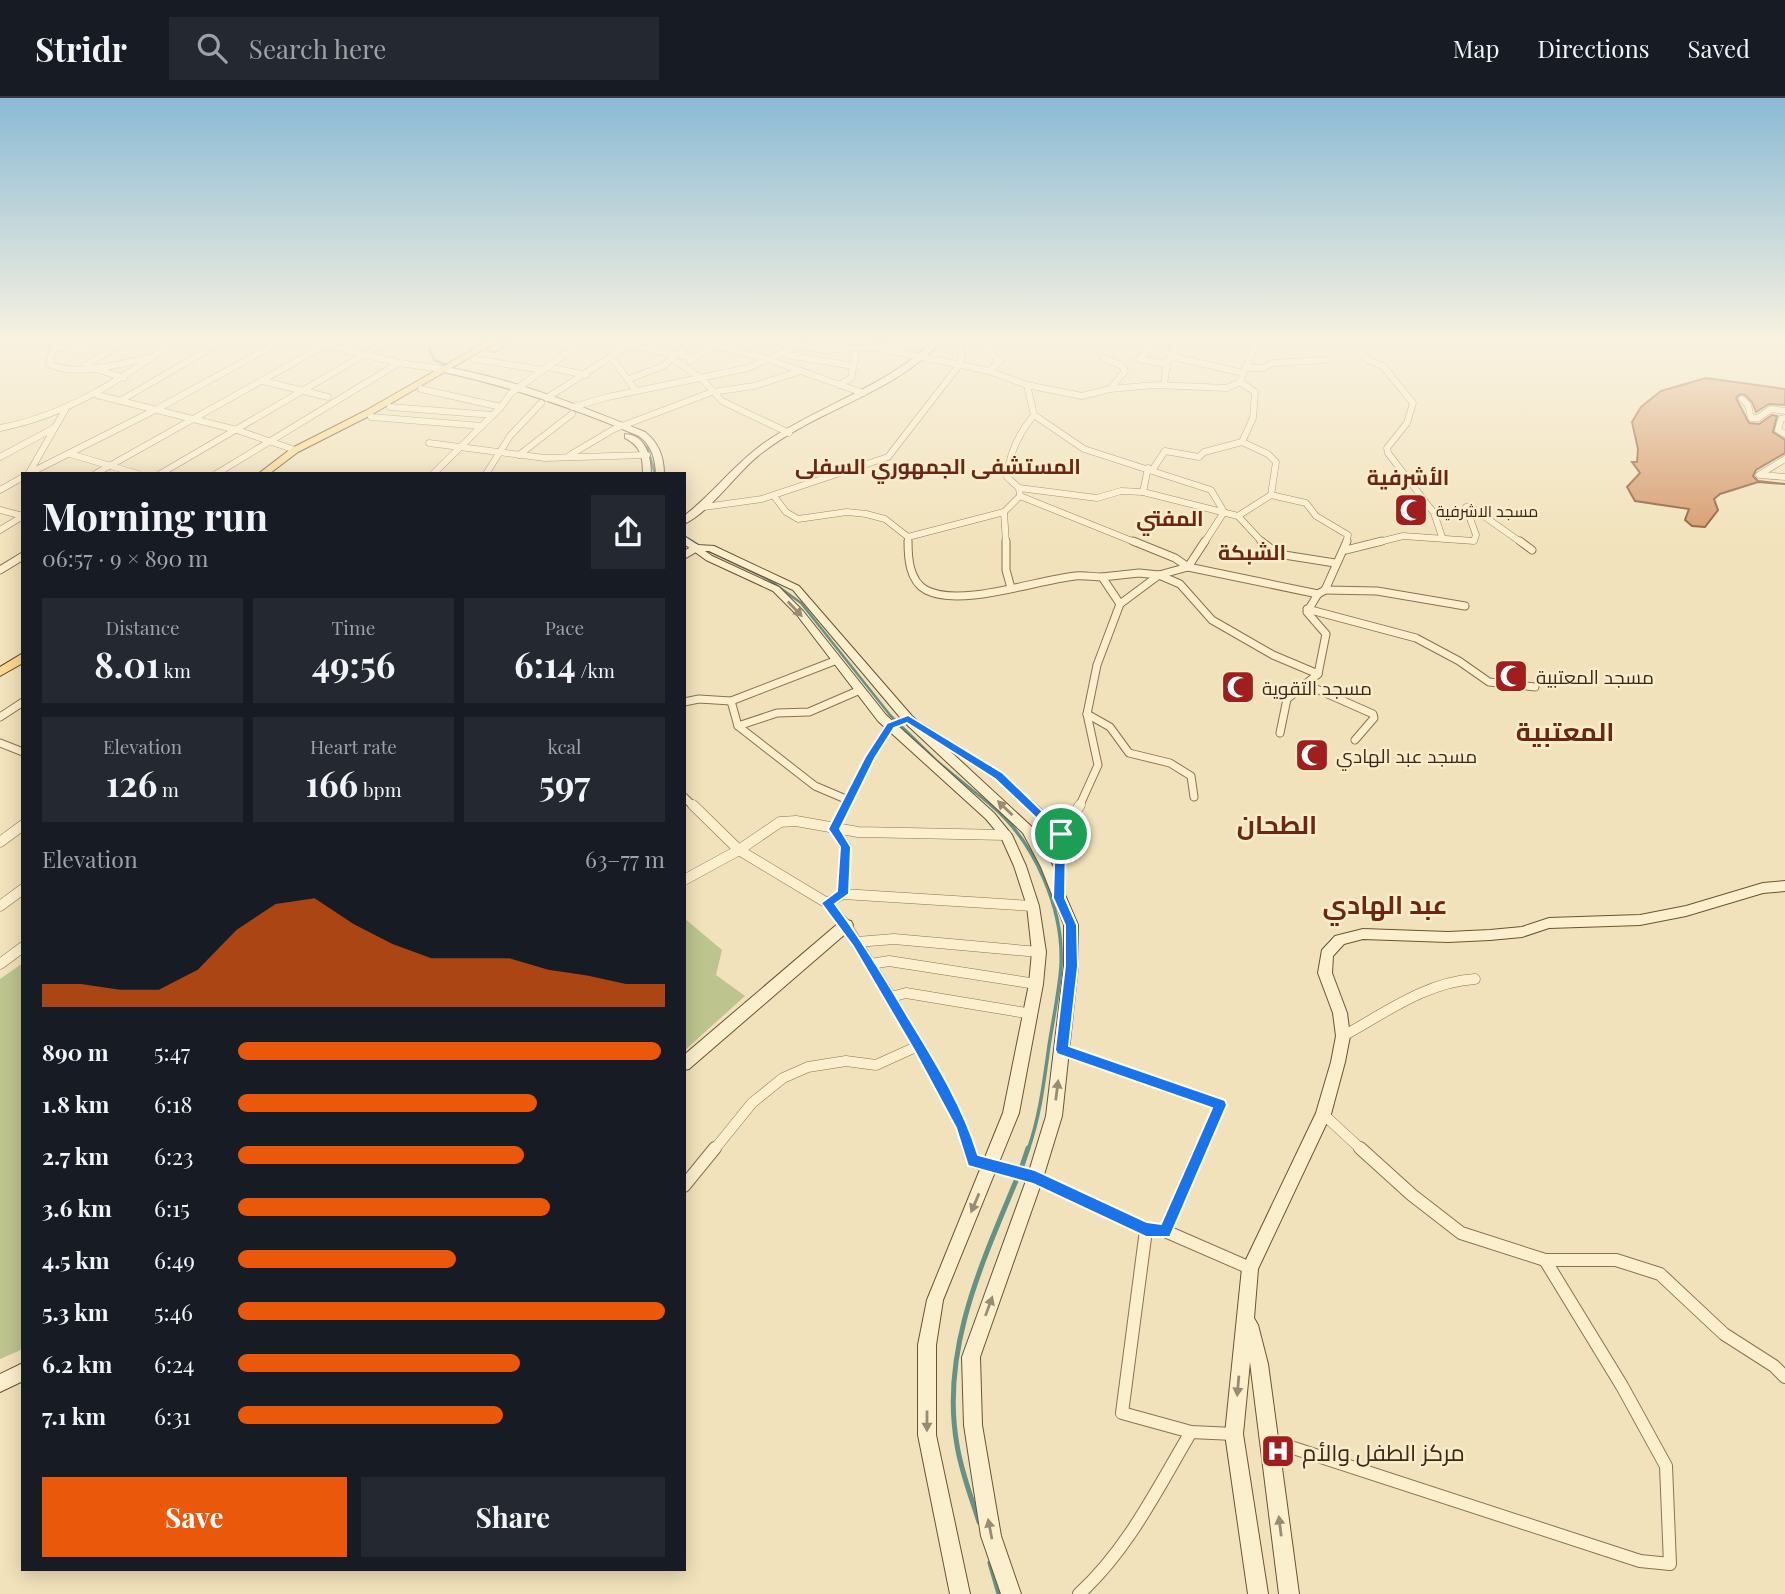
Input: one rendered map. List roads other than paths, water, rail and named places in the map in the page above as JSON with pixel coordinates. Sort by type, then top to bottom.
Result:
[{"type":"main road","points":[[265,472],[295,450],[375,409]]},
{"type":"main road","points":[[281,472],[307,453],[387,409]]},
{"type":"main road","points":[[568,409],[649,439],[660,459],[660,472]]},
{"type":"main road","points":[[686,520],[704,507],[753,456],[834,409]]},
{"type":"main road","points":[[618,427],[638,440],[647,455],[647,472]]},
{"type":"main road","points":[[690,552],[711,548],[796,588],[908,719],[1028,830],[1048,867],[1071,925],[1071,966],[1054,1116],[1035,1178],[971,1356],[974,1425],[991,1536],[1011,1594]]},
{"type":"main road","points":[[690,552],[776,589],[800,613],[890,725],[990,816],[1006,835],[1033,906],[1039,952],[1036,984],[1011,1113],[935,1300],[927,1345],[927,1436],[960,1594]]},
{"type":"main road","points":[[0,661],[21,647]]},
{"type":"main road","points":[[0,672],[21,658]]},
{"type":"main road","points":[[890,725],[908,719]]},
{"type":"main road","points":[[1258,1594],[1234,1434],[1250,1268],[1323,1114],[1343,1036],[1340,1013],[1325,973],[1327,954],[1340,940],[1363,934],[1490,936],[1522,932],[1549,923],[1640,920],[1686,911],[1763,888],[1785,886]]},
{"type":"main road","points":[[686,1062],[846,926]]},
{"type":"main road","points":[[0,1383],[21,1373]]},
{"type":"street","points":[[33,472],[157,409],[237,430],[295,450]]},
{"type":"street","points":[[98,472],[213,409]]},
{"type":"street","points":[[164,472],[273,409]]},
{"type":"street","points":[[219,472],[324,409]]},
{"type":"street","points":[[413,409],[493,415]]},
{"type":"street","points":[[435,472],[499,409]]},
{"type":"street","points":[[487,472],[498,451],[516,427],[536,409]]},
{"type":"street","points":[[519,455],[576,409]]},
{"type":"street","points":[[570,455],[618,427],[667,409]]},
{"type":"street","points":[[738,409],[789,433]]},
{"type":"street","points":[[704,507],[774,496],[888,457],[925,409]]},
{"type":"street","points":[[1033,409],[1034,415],[1084,449],[1210,490],[1224,512]]},
{"type":"street","points":[[1242,442],[1253,418],[1254,409]]},
{"type":"street","points":[[1412,409],[1406,428],[1387,448],[1388,453],[1434,513],[1442,537]]},
{"type":"street","points":[[1749,409],[1751,418],[1758,418],[1771,409],[1785,411]]},
{"type":"street","points":[[30,472],[65,410]]},
{"type":"street","points":[[2,429],[65,410]]},
{"type":"street","points":[[1020,496],[1018,488],[1007,477],[1007,465],[1015,444],[1034,415]]},
{"type":"street","points":[[371,417],[482,426]]},
{"type":"street","points":[[1785,418],[1781,419],[1778,430],[1785,434]]},
{"type":"street","points":[[0,457],[55,428]]},
{"type":"street","points":[[1143,492],[1151,469],[1165,451],[1199,457],[1204,452],[1242,442],[1268,454],[1276,462],[1271,495]]},
{"type":"street","points":[[429,443],[545,458],[570,455],[647,455]]},
{"type":"street","points":[[69,454],[131,472]]},
{"type":"street","points":[[1785,459],[1759,475],[1785,477]]},
{"type":"street","points":[[0,490],[21,478]]},
{"type":"street","points":[[12,484],[21,489]]},
{"type":"street","points":[[1018,488],[1097,498],[1121,491],[1143,492],[1238,516],[1258,539],[1278,554],[1335,563]]},
{"type":"street","points":[[1238,516],[1271,495],[1306,502],[1312,513],[1322,522],[1342,529],[1348,535],[1346,550],[1335,563],[1321,592],[1307,608]]},
{"type":"street","points":[[774,496],[786,512],[798,519],[847,512],[885,519],[908,537],[912,574],[927,591],[945,594],[1011,588],[1075,576],[1102,577],[1139,573],[1159,575],[1180,584],[1212,620],[1273,655],[1318,674]]},
{"type":"street","points":[[908,537],[1004,512],[1020,496]]},
{"type":"street","points":[[1020,496],[1175,558],[1188,567],[1321,592],[1377,591],[1465,606]]},
{"type":"street","points":[[1346,550],[1403,536],[1474,541],[1476,535],[1465,507],[1471,507],[1532,550]]},
{"type":"street","points":[[0,510],[21,515]]},
{"type":"street","points":[[1004,512],[1007,523],[1006,577],[1011,588]]},
{"type":"street","points":[[1059,898],[1061,834],[1084,799],[1098,765],[1087,714],[1097,665],[1120,604],[1159,575],[1188,567],[1224,512]]},
{"type":"street","points":[[0,530],[21,517]]},
{"type":"street","points":[[0,570],[21,557]]},
{"type":"street","points":[[1102,577],[1120,604]]},
{"type":"street","points":[[1280,733],[1287,699],[1318,674],[1326,634],[1307,608]]},
{"type":"street","points":[[1307,608],[1416,638],[1489,681],[1535,687]]},
{"type":"street","points":[[686,702],[699,699],[730,701],[837,660]]},
{"type":"street","points":[[1305,684],[1373,714],[1374,718],[1355,740]]},
{"type":"street","points":[[738,726],[777,713],[809,712],[860,690]]},
{"type":"street","points":[[730,701],[738,726],[815,786],[848,800]]},
{"type":"street","points":[[0,717],[21,703]]},
{"type":"street","points":[[1087,714],[1110,727],[1129,753],[1170,763],[1191,776],[1194,797]]},
{"type":"street","points":[[908,719],[999,776],[1061,834]]},
{"type":"street","points":[[834,829],[870,757],[890,725]]},
{"type":"street","points":[[0,743],[21,751]]},
{"type":"street","points":[[686,799],[739,850],[827,903],[846,926],[891,998],[962,1126],[973,1161],[1035,1178],[1146,1230],[1165,1231],[1250,1268]]},
{"type":"street","points":[[686,879],[739,850],[780,822],[796,821],[858,832],[1006,835]]},
{"type":"street","points":[[0,842],[21,826]]},
{"type":"street","points":[[834,829],[846,847],[843,894]]},
{"type":"street","points":[[0,906],[21,890]]},
{"type":"street","points":[[827,903],[843,894],[1033,906]]},
{"type":"street","points":[[857,942],[894,939],[1039,952]]},
{"type":"street","points":[[0,964],[21,948]]},
{"type":"street","points":[[870,964],[889,961],[1036,984]]},
{"type":"street","points":[[1343,1036],[1440,984],[1461,978],[1475,979]]},
{"type":"street","points":[[891,998],[906,993],[1032,1014]]},
{"type":"street","points":[[686,1184],[752,1104],[783,1078],[808,1067],[846,1061],[876,1065],[918,1046]]},
{"type":"street","points":[[1062,1050],[1220,1105],[1165,1231]]},
{"type":"street","points":[[1323,1114],[1412,1195],[1461,1233],[1545,1260],[1616,1260],[1660,1273],[1724,1335],[1774,1366],[1785,1377]]},
{"type":"street","points":[[1146,1230],[1122,1413],[1191,1432],[1234,1434]]},
{"type":"street","points":[[1269,1440],[1640,1561],[1670,1564],[1666,1466],[1622,1386],[1545,1260]]},
{"type":"street","points":[[1247,1318],[1259,1364],[1289,1594]]},
{"type":"street","points":[[1079,1594],[1096,1580],[1135,1534],[1191,1432]]},
{"type":"waterway","points":[[571,409],[580,412]]},
{"type":"waterway","points":[[629,431],[648,449],[654,472]]},
{"type":"waterway","points":[[686,537],[700,546]]},
{"type":"waterway","points":[[707,550],[768,579],[801,603],[890,715],[937,761],[993,807]]},
{"type":"waterway","points":[[991,805],[1021,838],[1044,878],[1058,922],[1061,944],[1060,976],[1043,1085],[1028,1150]]},
{"type":"waterway","points":[[1021,1169],[1028,1148]]},
{"type":"waterway","points":[[979,1522],[957,1445],[953,1410],[954,1375],[968,1307],[1018,1176]]},
{"type":"waterway","points":[[990,1563],[999,1594]]},
{"type":"place","name":"مسجد الاشرفية","points":[[1411,510]]},
{"type":"place","name":"مسجد المعتبية","points":[[1511,676]]},
{"type":"place","name":"مسجد التقوية","points":[[1238,687]]},
{"type":"place","name":"مسجد عبد الهادي","points":[[1312,755]]},
{"type":"place","name":"مركز الطفل والأم","points":[[1278,1451]]},
{"type":"district","name":"المستشفى الجمهوري السفلى","points":[[938,465]]},
{"type":"district","name":"الأشرفية","points":[[1408,476]]},
{"type":"district","name":"المفتي","points":[[1170,517]]},
{"type":"district","name":"الشبكة","points":[[1252,551]]},
{"type":"district","name":"المعتبية","points":[[1565,730]]},
{"type":"district","name":"الطحان","points":[[1277,823]]},
{"type":"district","name":"عبد الهادي","points":[[1385,903]]}]
